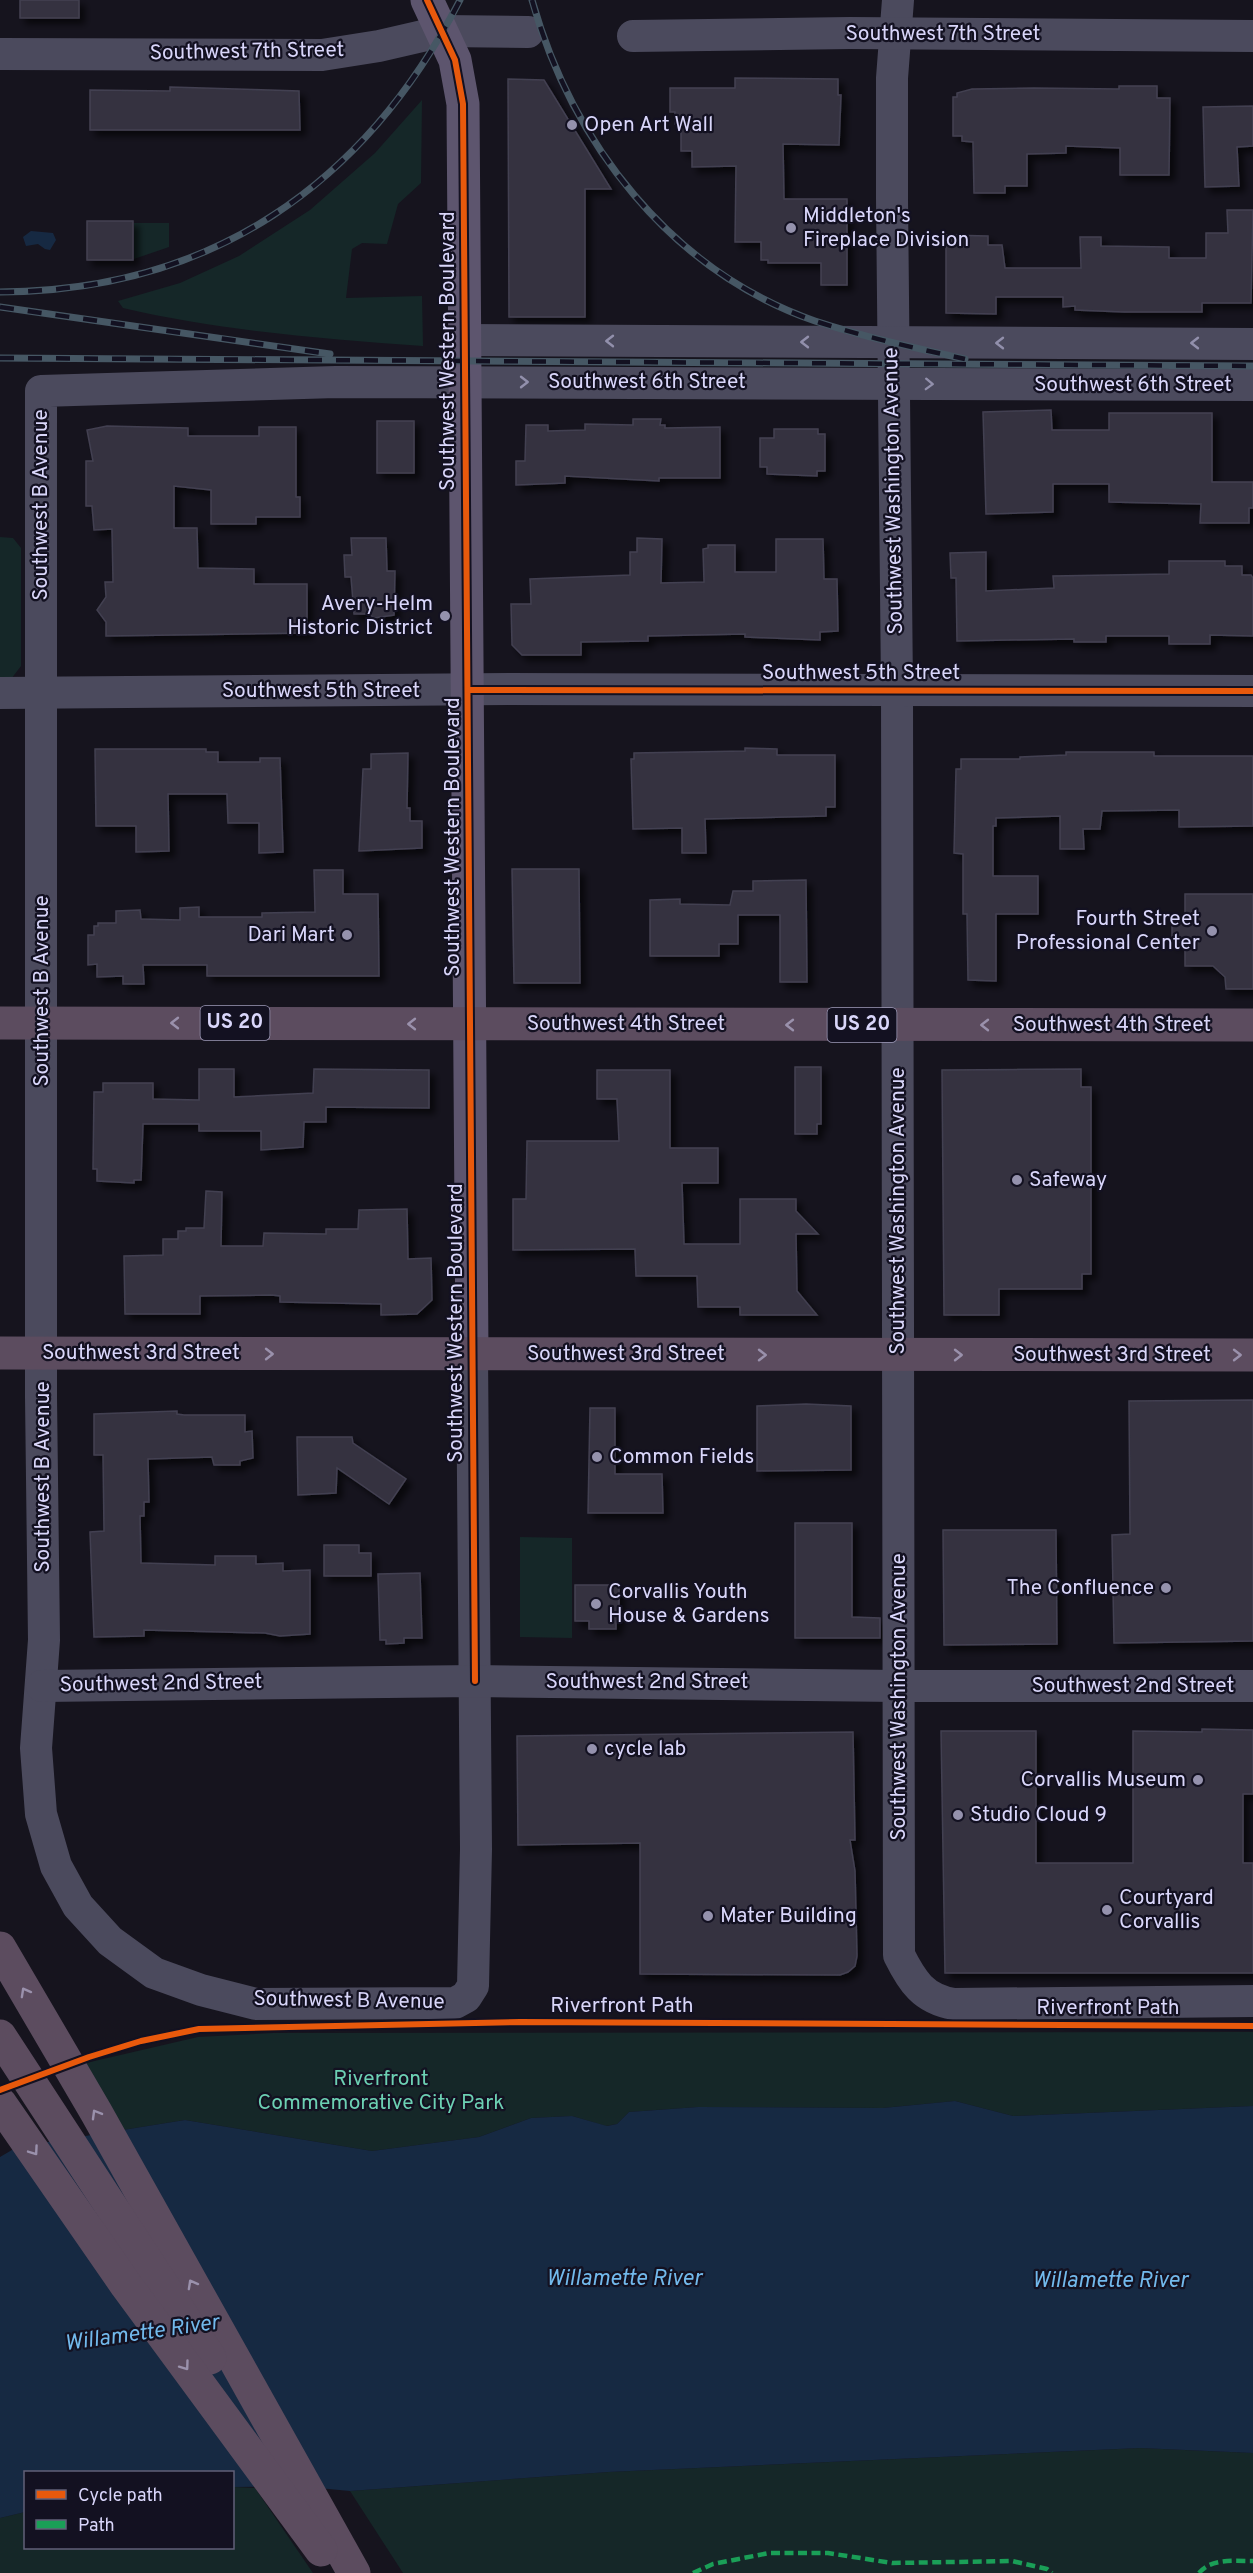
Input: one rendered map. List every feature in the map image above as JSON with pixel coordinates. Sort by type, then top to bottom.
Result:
[{"type":"highway","name":"Southwest 4th Street","points":[[0,1023],[1253,1025]]},
{"type":"highway","name":"Southwest 3rd Street","points":[[0,1353],[1253,1355]]},
{"type":"highway","points":[[0,1948],[354,2573]]},
{"type":"highway","points":[[0,2036],[348,2573]]},
{"type":"highway","points":[[0,2103],[133,2294],[338,2573]]},
{"type":"main road","name":"Southwest Western Boulevard","points":[[428,0],[444,31],[454,60],[463,104],[472,1354]]},
{"type":"street","name":"Southwest Washington Avenue","points":[[898,0],[892,78],[892,343],[897,689],[899,1955],[912,1980],[922,1992],[939,2001],[954,2004],[1253,2001]]},
{"type":"street","name":"Southwest 7th Street","points":[[0,54],[322,55],[379,46],[444,31],[528,32]]},
{"type":"street","name":"Southwest 7th Street","points":[[633,36],[895,33],[1253,36]]},
{"type":"street","name":"Southwest 6th Street","points":[[465,340],[1253,344]]},
{"type":"street","name":"Southwest 6th Street","points":[[41,391],[336,382],[893,382],[1253,385]]},
{"type":"street","name":"Southwest B Avenue","points":[[41,391],[44,1640],[36,1748],[41,1814],[56,1866],[78,1906],[110,1941],[154,1973],[201,1990],[256,2004],[455,2003],[466,1997],[473,1986]]},
{"type":"street","name":"Southwest 5th Street","points":[[0,693],[897,689],[1253,692]]},
{"type":"street","name":"Southwest Western Boulevard","points":[[472,1354],[476,1849],[473,1986]]},
{"type":"street","name":"Southwest 2nd Street","points":[[42,1686],[475,1681],[898,1686],[1253,1686]]},
{"type":"green space","points":[[422,100],[421,183],[398,204],[387,244],[362,243],[352,249],[346,298],[422,296],[423,346],[310,337],[198,323],[123,308],[118,301],[180,283],[239,256],[310,210],[375,153]]},
{"type":"green space","points":[[134,223],[169,223],[169,247],[134,259]]},
{"type":"green space","points":[[0,537],[13,538],[21,548],[21,666],[11,679],[0,680]]},
{"type":"green space","points":[[520,1537],[572,1538],[572,1638],[520,1637]]},
{"type":"green space","name":"Riverfront Commemorative City Park","points":[[1253,2032],[1253,2106],[1013,2116],[955,2101],[883,2108],[698,2107],[629,2112],[617,2124],[606,2126],[572,2116],[531,2118],[479,2137],[372,2151],[185,2120],[123,2130],[86,2063],[198,2037],[274,2033]]},
{"type":"green space","points":[[1140,2448],[1253,2453],[1253,2573],[403,2573],[350,2491],[608,2472]]},
{"type":"green space","points":[[234,2487],[255,2488],[313,2573],[0,2573],[0,2518],[24,2512],[24,2549],[234,2549]]},
{"type":"water","points":[[31,231],[53,233],[56,240],[50,250],[38,244],[26,246],[23,237]]},
{"type":"water","name":"Willamette River","points":[[955,2101],[1013,2116],[1253,2106],[1253,2453],[1140,2448],[608,2472],[350,2491],[297,2486],[234,2487],[234,2471],[24,2471],[24,2512],[0,2518],[0,2157],[17,2147],[185,2120],[372,2151],[479,2137],[531,2118],[572,2116],[607,2126],[617,2124],[629,2112],[698,2107],[883,2108]]},
{"type":"building","points":[[20,0],[79,0],[79,18],[20,18]]},
{"type":"building","points":[[735,78],[838,79],[838,95],[841,95],[839,145],[783,144],[784,199],[847,199],[847,285],[821,285],[821,263],[768,263],[768,260],[761,260],[761,242],[735,242],[736,166],[692,167],[692,151],[681,151],[681,124],[675,124],[675,112],[670,112],[670,88],[735,88]]},
{"type":"building","points":[[508,79],[544,80],[611,189],[585,189],[585,317],[509,317]]},
{"type":"building","points":[[1119,86],[1157,86],[1157,98],[1170,98],[1169,175],[1120,175],[1120,148],[1066,146],[1066,153],[1027,154],[1027,186],[1005,186],[1005,193],[974,193],[973,142],[962,141],[962,136],[953,136],[953,97],[957,97],[957,93],[972,89],[1119,89]]},
{"type":"building","points":[[170,87],[299,91],[300,130],[90,130],[90,90],[170,91]]},
{"type":"building","points":[[1253,106],[1253,146],[1237,147],[1239,186],[1205,187],[1203,107]]},
{"type":"building","points":[[1227,210],[1253,210],[1251,303],[1202,303],[1202,312],[1124,312],[1075,310],[1075,306],[1063,307],[1063,297],[996,297],[996,314],[946,313],[946,235],[988,236],[988,245],[1002,245],[1005,268],[1081,268],[1080,237],[1101,237],[1101,246],[1169,247],[1169,258],[1206,258],[1206,233],[1228,233]]},
{"type":"building","points":[[87,221],[133,221],[133,260],[87,260]]},
{"type":"building","points":[[1051,410],[1052,430],[1109,430],[1109,413],[1212,413],[1212,482],[1253,482],[1253,508],[1249,508],[1249,523],[1200,523],[1201,504],[1109,502],[1109,484],[1053,484],[1053,512],[986,514],[983,412]]},
{"type":"building","points":[[633,419],[661,419],[660,425],[665,425],[665,428],[720,427],[720,478],[659,478],[659,481],[565,476],[565,483],[516,485],[516,461],[525,461],[526,425],[548,425],[548,431],[585,430],[585,424],[633,425]]},
{"type":"building","points":[[377,421],[414,421],[414,473],[377,473]]},
{"type":"building","points":[[107,426],[188,428],[188,436],[259,436],[259,427],[296,427],[296,497],[300,497],[300,517],[256,517],[256,524],[211,524],[211,490],[174,486],[174,528],[197,528],[198,568],[254,569],[254,584],[307,584],[307,633],[106,636],[106,622],[97,610],[106,597],[105,582],[113,582],[112,529],[94,530],[92,506],[86,506],[86,461],[93,461],[87,430]]},
{"type":"building","points":[[774,429],[818,429],[818,434],[825,434],[825,471],[817,471],[817,476],[767,474],[767,467],[760,467],[760,438],[774,438]]},
{"type":"building","points":[[351,538],[386,538],[387,571],[395,571],[394,615],[374,618],[369,614],[354,614],[351,577],[345,577],[344,555],[352,555]]},
{"type":"building","points":[[637,538],[662,539],[661,583],[704,582],[703,549],[708,548],[708,545],[735,545],[735,572],[776,572],[776,539],[823,539],[824,579],[837,579],[838,631],[820,632],[820,640],[745,637],[745,634],[648,636],[648,641],[581,642],[581,655],[522,655],[512,645],[511,604],[531,604],[530,579],[630,575],[630,552],[637,552]]},
{"type":"building","points":[[986,552],[986,591],[1054,588],[1053,576],[1169,574],[1169,561],[1225,561],[1225,566],[1242,566],[1242,575],[1251,575],[1253,578],[1253,636],[1210,635],[1210,644],[1169,644],[1169,636],[1106,636],[1106,642],[1074,642],[1074,639],[957,641],[956,578],[951,578],[950,553]]},
{"type":"building","points":[[745,748],[777,749],[777,755],[835,755],[835,807],[826,807],[826,816],[705,819],[706,853],[682,853],[682,828],[633,829],[631,759],[634,759],[634,753],[745,751]]},
{"type":"building","points":[[95,749],[206,749],[206,752],[218,752],[218,762],[260,762],[260,758],[280,758],[283,852],[259,853],[259,823],[228,823],[227,794],[168,794],[169,851],[136,852],[136,826],[96,826]]},
{"type":"building","points":[[1066,752],[1154,752],[1154,756],[1253,756],[1253,826],[1179,827],[1179,810],[1102,811],[1100,829],[1083,829],[1084,849],[1060,849],[1060,816],[996,818],[996,826],[993,826],[993,876],[1038,876],[1038,914],[996,914],[996,981],[968,980],[967,914],[963,914],[963,854],[954,853],[956,769],[961,769],[961,759],[1020,759],[1020,757],[1066,755]]},
{"type":"building","points":[[408,753],[407,808],[410,808],[410,821],[422,821],[422,848],[359,851],[363,769],[371,769],[371,754]]},
{"type":"building","points":[[512,869],[579,869],[580,983],[514,983]]},
{"type":"building","points":[[314,870],[343,870],[343,894],[378,894],[379,976],[207,976],[207,965],[143,965],[144,984],[123,984],[123,976],[97,977],[97,964],[88,965],[88,935],[94,935],[94,926],[98,926],[98,923],[116,923],[116,911],[140,910],[141,919],[180,920],[180,908],[199,907],[199,917],[262,917],[262,913],[315,912]]},
{"type":"building","points":[[806,880],[807,982],[780,982],[780,915],[738,915],[738,944],[719,944],[719,956],[650,956],[650,900],[680,899],[680,904],[730,905],[733,891],[753,891],[753,881]]},
{"type":"building","name":"Fourth Street Professional Center","points":[[1185,894],[1253,894],[1253,989],[1226,989],[1225,977],[1213,966],[1185,966],[1185,942],[1172,943],[1172,920],[1185,920]]},
{"type":"building","points":[[795,1067],[821,1067],[821,1124],[817,1124],[817,1134],[795,1134]]},
{"type":"building","points":[[199,1069],[234,1069],[234,1097],[313,1093],[314,1069],[429,1070],[429,1108],[326,1107],[326,1122],[304,1122],[303,1147],[261,1150],[261,1131],[199,1131],[199,1124],[143,1124],[141,1180],[134,1180],[134,1183],[97,1181],[97,1169],[93,1169],[94,1092],[103,1092],[103,1083],[153,1083],[153,1099],[199,1100]]},
{"type":"building","name":"Safeway","points":[[1081,1069],[1081,1087],[1091,1087],[1091,1274],[1082,1274],[1082,1289],[999,1289],[999,1315],[944,1315],[942,1070]]},
{"type":"building","points":[[597,1070],[670,1070],[670,1148],[718,1148],[718,1183],[682,1183],[684,1244],[740,1244],[740,1199],[796,1199],[796,1211],[818,1234],[796,1234],[797,1291],[817,1315],[740,1315],[740,1307],[698,1307],[697,1276],[636,1276],[635,1249],[513,1250],[513,1199],[526,1199],[527,1141],[619,1141],[617,1099],[597,1099]]},
{"type":"building","points":[[206,1191],[222,1192],[221,1246],[263,1246],[264,1233],[326,1234],[326,1229],[358,1229],[359,1210],[407,1209],[408,1259],[431,1258],[432,1300],[417,1314],[381,1315],[381,1304],[280,1302],[280,1296],[272,1295],[200,1296],[200,1314],[125,1314],[124,1256],[163,1255],[163,1239],[178,1239],[178,1231],[186,1231],[186,1228],[204,1228]]},
{"type":"building","points":[[1253,1400],[1253,1641],[1114,1643],[1112,1535],[1130,1534],[1129,1401]]},
{"type":"building","points":[[806,1404],[851,1406],[851,1470],[757,1471],[757,1406]]},
{"type":"building","points":[[590,1408],[615,1408],[615,1474],[662,1474],[663,1513],[588,1513]]},
{"type":"building","points":[[177,1411],[177,1414],[184,1415],[245,1415],[245,1432],[252,1431],[253,1458],[240,1461],[240,1465],[214,1465],[212,1457],[148,1459],[149,1502],[144,1502],[144,1516],[140,1516],[141,1563],[215,1565],[215,1556],[256,1556],[256,1564],[283,1563],[283,1571],[310,1570],[310,1634],[280,1636],[265,1633],[144,1630],[144,1636],[94,1637],[90,1532],[104,1531],[103,1455],[94,1455],[94,1414]]},
{"type":"building","points":[[297,1437],[352,1437],[353,1443],[406,1479],[389,1504],[337,1468],[336,1493],[298,1495]]},
{"type":"building","points":[[795,1523],[852,1523],[852,1617],[880,1618],[880,1638],[795,1638]]},
{"type":"building","points":[[943,1530],[1056,1530],[1057,1644],[944,1645]]},
{"type":"building","points":[[324,1545],[359,1545],[359,1553],[371,1553],[371,1576],[324,1576]]},
{"type":"building","points":[[420,1573],[422,1638],[404,1638],[404,1643],[386,1644],[386,1640],[380,1640],[378,1574]]},
{"type":"building","points":[[575,1585],[619,1585],[619,1621],[616,1621],[616,1629],[589,1629],[589,1621],[575,1621]]},
{"type":"building","points":[[1202,1729],[1253,1730],[1253,1794],[1243,1794],[1243,1863],[1253,1863],[1253,1973],[945,1973],[941,1731],[1036,1731],[1036,1863],[1133,1863],[1133,1731],[1202,1732]]},
{"type":"building","points":[[853,1732],[855,1840],[850,1840],[855,1871],[857,1956],[855,1966],[840,1975],[640,1974],[640,1843],[518,1845],[517,1736]]},
{"type":"railway","points":[[0,292],[76,287],[148,272],[213,248],[274,215],[328,173],[378,124],[422,66],[460,0]]},
{"type":"railway","points":[[532,0],[550,53],[573,103],[601,151],[635,195],[673,235],[716,270],[763,299],[815,321],[965,359]]},
{"type":"railway","points":[[0,307],[330,354]]},
{"type":"railway","points":[[0,358],[1253,366]]},
{"type":"marked path","points":[[693,2573],[713,2564],[769,2553],[828,2553],[892,2563],[1012,2561],[1047,2569],[1052,2573]]},
{"type":"marked path","points":[[1199,2573],[1204,2568],[1217,2563],[1253,2561]]},
{"type":"cycle path","points":[[427,0],[455,60],[463,104],[475,1681]]},
{"type":"cycle path","points":[[468,690],[1253,691]]},
{"type":"cycle path","name":"Riverfront Path","points":[[0,2090],[89,2057],[141,2041],[199,2029],[520,2022],[1253,2026]]},
{"type":"place","name":"Open Art Wall","points":[[572,125]]},
{"type":"place","name":"Middleton's Fireplace Division","points":[[791,228]]},
{"type":"place","name":"Avery-Helm Historic District","points":[[445,616]]},
{"type":"place","name":"Fourth Street Professional Center","points":[[1212,931]]},
{"type":"place","name":"Dari Mart","points":[[347,935]]},
{"type":"place","name":"Safeway","points":[[1017,1180]]},
{"type":"place","name":"Common Fields","points":[[597,1457]]},
{"type":"place","name":"The Confluence","points":[[1166,1588]]},
{"type":"place","name":"Corvallis Youth House & Gardens","points":[[596,1604]]},
{"type":"place","name":"cycle lab","points":[[592,1749]]},
{"type":"place","name":"Corvallis Museum","points":[[1198,1780]]},
{"type":"place","name":"Studio Cloud 9","points":[[958,1815]]},
{"type":"place","name":"Courtyard Corvallis","points":[[1107,1910]]},
{"type":"place","name":"Mater Building","points":[[708,1916]]}]
